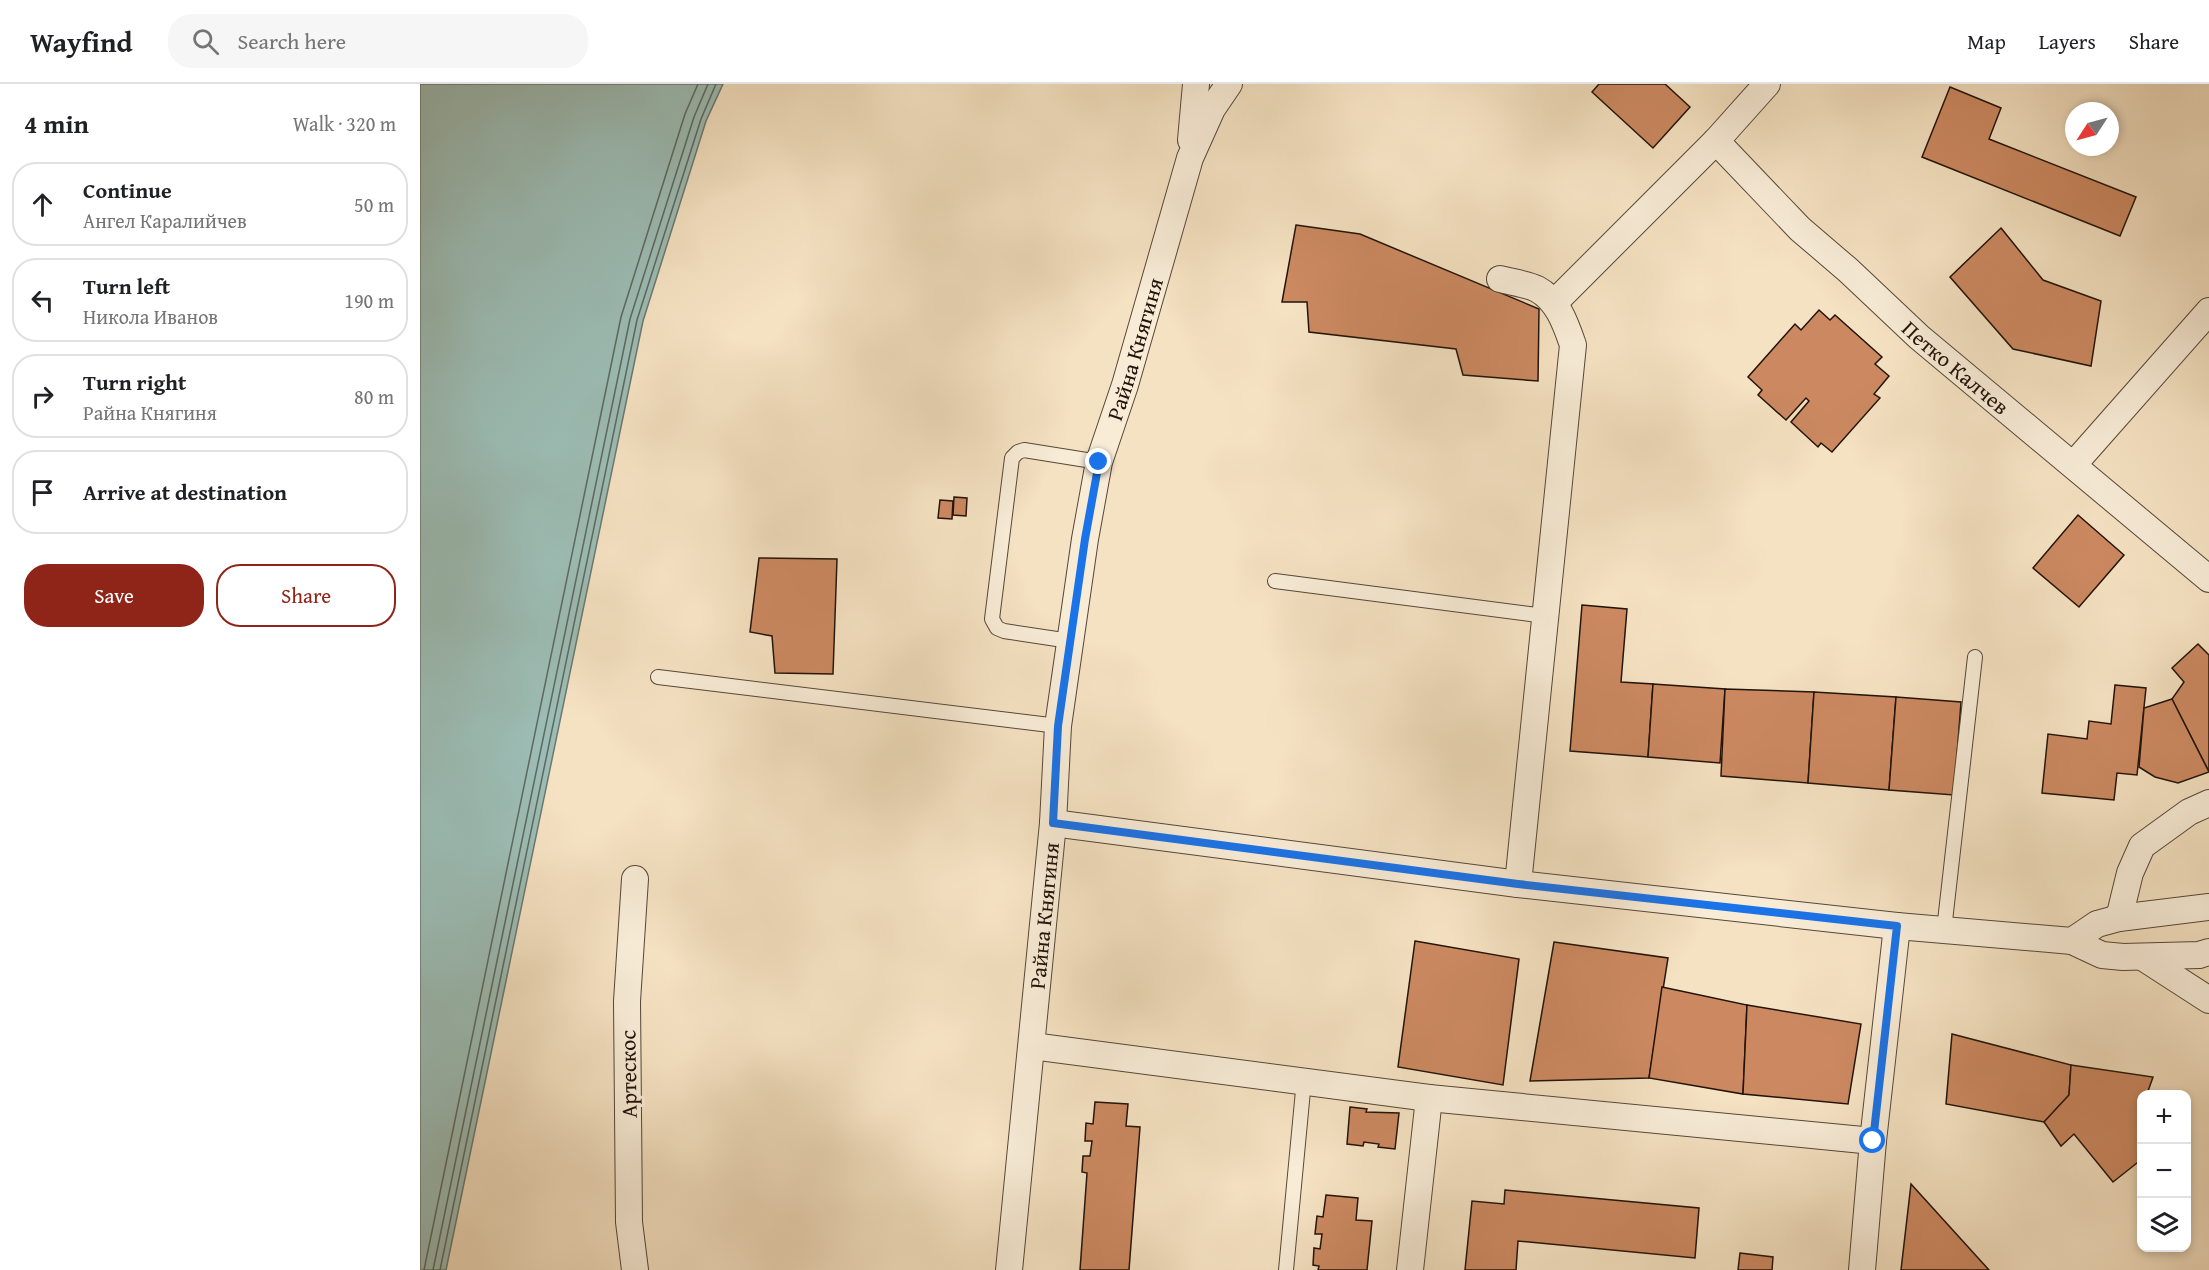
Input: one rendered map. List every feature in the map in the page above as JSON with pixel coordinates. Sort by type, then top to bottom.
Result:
[{"type":"street","points":[[1190,158],[1196,84]]},
{"type":"street","name":"Райна Княгиня","points":[[1009,1270],[1053,823],[1058,726],[1099,462],[1125,385],[1190,158],[1212,109],[1229,84]]},
{"type":"street","points":[[1554,303],[1716,141],[1767,84]]},
{"type":"street","name":"Петко Калчев","points":[[1716,141],[1800,229],[1848,270],[1919,337],[2074,464],[2209,579]]},
{"type":"street","points":[[1500,279],[1538,289],[1554,303],[1573,345],[1518,884]]},
{"type":"street","points":[[2074,464],[2209,311]]},
{"type":"street","points":[[2119,918],[2130,873],[2142,846],[2190,812],[2209,803]]},
{"type":"street","points":[[1053,823],[1518,884],[1897,926],[2072,941],[2102,955],[2144,958],[2199,955],[2209,952]]},
{"type":"street","name":"Артескос","points":[[635,879],[627,1001],[629,1222],[635,1270]]},
{"type":"street","points":[[2072,941],[2097,924],[2119,918],[2209,907]]},
{"type":"street","points":[[1862,1270],[1873,1141],[1897,926]]},
{"type":"street","points":[[2144,958],[2209,1000]]},
{"type":"street","points":[[1032,1046],[1429,1098],[1873,1141]]},
{"type":"street","points":[[1410,1270],[1429,1098]]},
{"type":"lane","points":[[1070,641],[1004,631],[997,628],[992,619],[1012,458],[1024,450],[1099,462]]},
{"type":"lane","points":[[1275,581],[1545,616]]},
{"type":"lane","points":[[1944,930],[1975,657]]},
{"type":"lane","points":[[658,677],[1058,726]]},
{"type":"lane","points":[[1286,1270],[1304,1080]]},
{"type":"water","points":[[420,84],[723,84],[706,121],[643,321],[446,1270],[420,1270]]},
{"type":"building","points":[[1599,84],[1665,84],[1690,107],[1653,148],[1592,92]]},
{"type":"building","points":[[1950,87],[2001,108],[1989,139],[2136,197],[2120,236],[1922,157]]},
{"type":"building","points":[[1296,225],[1360,234],[1539,309],[1538,381],[1463,375],[1456,349],[1309,332],[1307,302],[1282,302]]},
{"type":"building","points":[[2001,228],[2043,280],[2101,301],[2091,366],[2013,349],[1950,277]]},
{"type":"building","points":[[1819,310],[1830,320],[1835,315],[1882,357],[1875,364],[1889,376],[1874,394],[1880,398],[1832,452],[1821,443],[1818,447],[1791,422],[1809,401],[1806,398],[1786,420],[1758,395],[1762,390],[1748,377],[1795,324],[1801,330]]},
{"type":"building","points":[[954,497],[967,498],[966,516],[953,515]]},
{"type":"building","points":[[940,500],[953,501],[952,519],[938,518]]},
{"type":"building","points":[[2078,515],[2124,555],[2079,607],[2033,568]]},
{"type":"building","points":[[759,558],[837,559],[833,674],[775,673],[772,636],[750,632]]},
{"type":"building","points":[[1582,605],[1627,609],[1621,682],[1653,684],[1648,757],[1570,751]]},
{"type":"building","points":[[2198,644],[2209,655],[2209,772],[2172,699],[2184,682],[2172,668]]},
{"type":"building","points":[[1653,684],[1725,689],[1720,763],[1648,757]]},
{"type":"building","points":[[2115,685],[2146,688],[2137,775],[2117,773],[2114,800],[2042,793],[2048,734],[2087,739],[2089,721],[2111,724]]},
{"type":"building","points":[[1725,689],[1814,692],[1808,783],[1721,776]]},
{"type":"building","points":[[1814,692],[1896,697],[1889,790],[1808,783]]},
{"type":"building","points":[[1896,697],[1961,702],[1954,795],[1889,790]]},
{"type":"building","points":[[2172,699],[2209,772],[2178,783],[2155,777],[2139,767],[2144,708]]},
{"type":"building","points":[[1415,941],[1519,959],[1503,1085],[1398,1067]]},
{"type":"building","points":[[1554,942],[1668,958],[1649,1078],[1530,1081]]},
{"type":"building","points":[[1662,987],[1747,1005],[1743,1094],[1649,1078]]},
{"type":"building","points":[[1747,1005],[1861,1024],[1848,1104],[1743,1094]]},
{"type":"building","points":[[1952,1034],[2071,1065],[2069,1095],[2044,1122],[1946,1104]]},
{"type":"building","points":[[2071,1065],[2153,1077],[2148,1090],[2137,1090],[2137,1163],[2113,1182],[2074,1134],[2061,1146],[2044,1122],[2069,1095]]},
{"type":"building","points":[[1095,1102],[1128,1104],[1126,1126],[1140,1127],[1129,1270],[1080,1270],[1087,1173],[1082,1172],[1083,1156],[1090,1156],[1092,1141],[1085,1141],[1086,1123],[1093,1124]]},
{"type":"building","points":[[1350,1107],[1367,1109],[1366,1112],[1399,1113],[1395,1149],[1364,1142],[1363,1146],[1347,1144]]},
{"type":"building","points":[[1911,1184],[1989,1270],[1901,1270]]},
{"type":"building","points":[[1505,1190],[1699,1208],[1695,1258],[1518,1241],[1516,1270],[1465,1270],[1472,1201],[1504,1204]]},
{"type":"building","points":[[1326,1195],[1358,1198],[1356,1220],[1372,1221],[1367,1270],[1318,1270],[1319,1266],[1313,1265],[1314,1248],[1320,1249],[1322,1234],[1315,1234],[1317,1216],[1323,1217]]},
{"type":"building","points":[[1740,1253],[1773,1257],[1772,1270],[1738,1270]]},
{"type":"route","points":[[1099,462],[1085,539],[1058,726],[1053,823],[1518,884],[1897,926],[1873,1141]]}]
